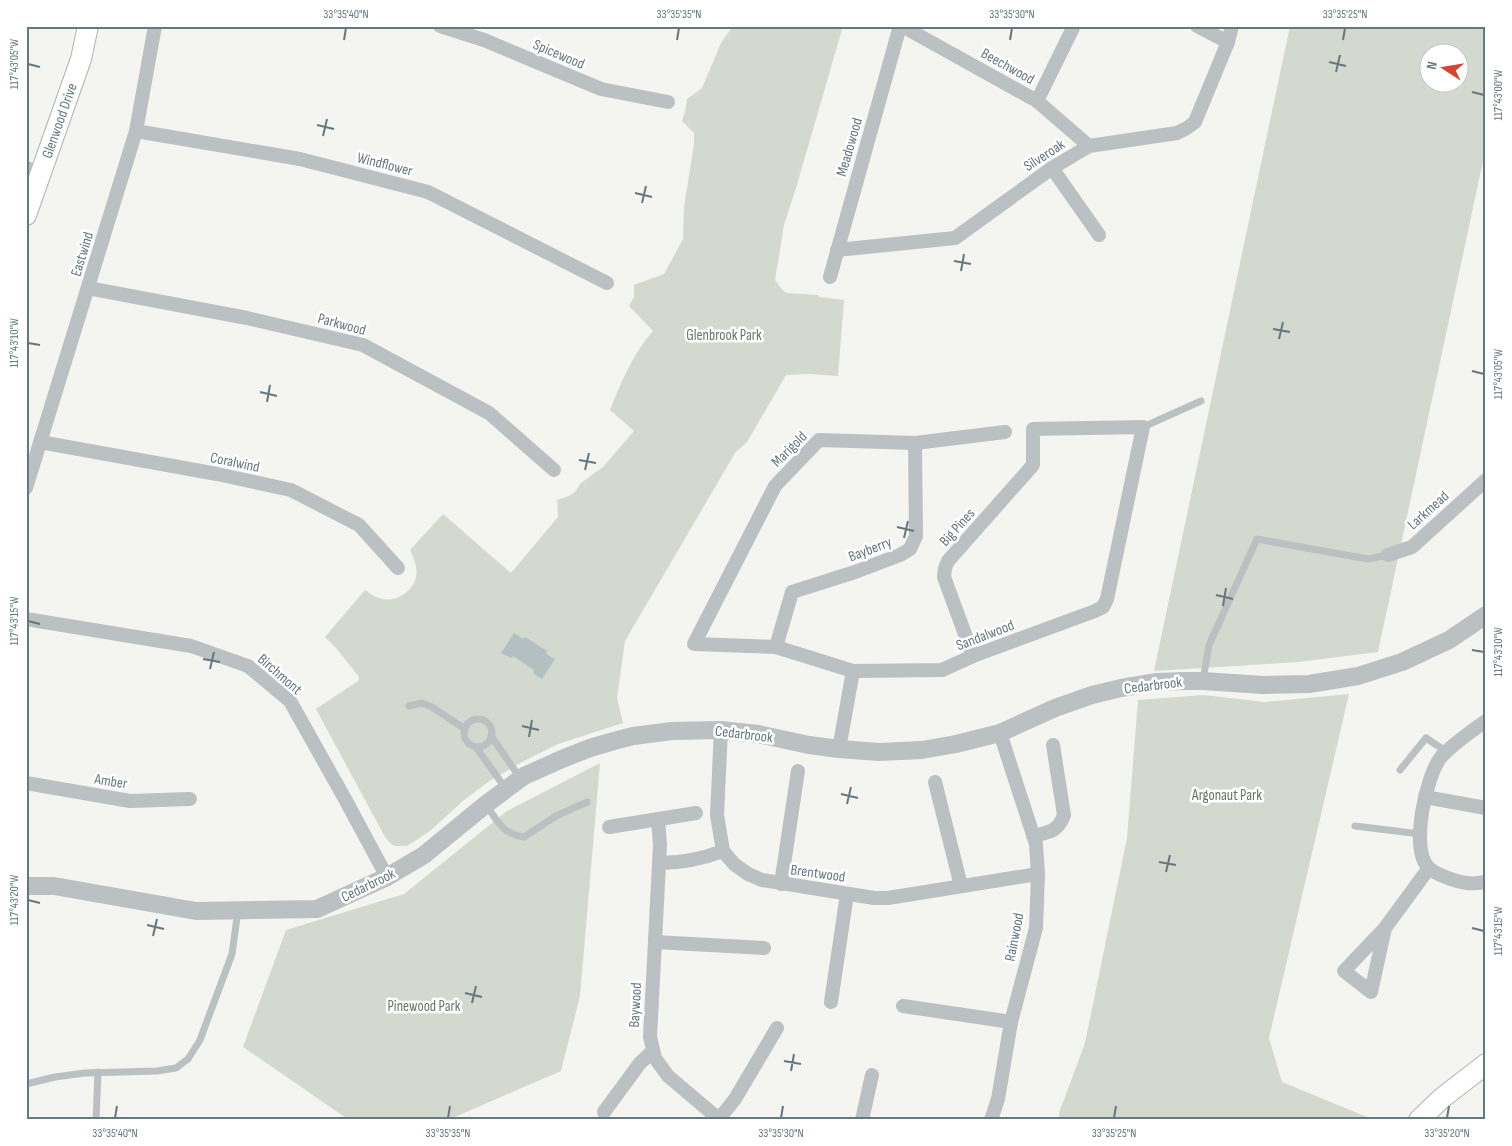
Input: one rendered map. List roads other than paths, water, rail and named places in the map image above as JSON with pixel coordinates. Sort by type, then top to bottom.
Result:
[{"type":"main road","name":"Glenwood Drive","points":[[26,215],[34,170],[82,59],[88,26]]},
{"type":"main road","points":[[1419,1120],[1442,1098],[1486,1064]]},
{"type":"street","name":"Eastwind","points":[[26,488],[136,131],[155,26]]},
{"type":"street","name":"Spicewood","points":[[440,26],[484,40],[601,89],[668,102]]},
{"type":"street","name":"Beechwood","points":[[901,26],[1037,101],[1089,146]]},
{"type":"street","name":"Meadowood","points":[[830,277],[901,26]]},
{"type":"street","points":[[1197,26],[1228,42]]},
{"type":"street","name":"Silveroak","points":[[837,250],[955,238],[1052,168],[1089,146],[1177,133],[1187,128],[1195,122],[1228,42],[1232,26]]},
{"type":"street","points":[[1037,101],[1073,28]]},
{"type":"street","name":"Windflower","points":[[136,131],[300,159],[428,192],[608,283]]},
{"type":"street","points":[[1052,168],[1100,235]]},
{"type":"street","name":"Parkwood","points":[[88,288],[247,318],[363,345],[489,413],[554,470]]},
{"type":"street","name":"Big Pines","points":[[973,656],[944,576],[945,568],[948,562],[1034,465],[1033,430],[1143,427]]},
{"type":"street","name":"Sandalwood","points":[[694,644],[776,646],[853,671],[942,670],[973,656],[1096,611],[1103,607],[1107,599],[1143,427]]},
{"type":"street","name":"Marigold","points":[[694,644],[775,486],[819,440],[915,443],[1005,432]]},
{"type":"street","name":"Coralwind","points":[[40,442],[208,472],[291,490],[359,525],[398,568]]},
{"type":"street","name":"Bayberry","points":[[776,646],[792,592],[855,572],[900,555],[910,549],[916,536],[915,443]]},
{"type":"street","name":"Larkmead","points":[[1388,555],[1412,547],[1486,480]]},
{"type":"street","name":"Cedarbrook","points":[[26,886],[54,886],[196,911],[317,909],[387,878],[424,855],[514,784],[562,758],[634,736],[672,731],[721,730],[758,734],[809,745],[839,749],[879,752],[922,750],[1000,733],[1055,708],[1092,695],[1157,682],[1203,681],[1263,685],[1309,684],[1358,676],[1410,658],[1449,640],[1485,617]]},
{"type":"street","name":"Birchmont","points":[[26,619],[191,646],[248,666],[290,701],[387,878]]},
{"type":"street","points":[[839,749],[853,671]]},
{"type":"street","points":[[1486,721],[1440,758],[1425,797],[1420,834],[1422,858],[1428,868],[1468,884],[1486,882]]},
{"type":"street","points":[[659,863],[674,863],[705,858],[723,851],[717,815],[721,730]]},
{"type":"street","name":"Rainwood","points":[[991,1120],[998,1099],[1011,1022],[1036,928],[1038,874],[1038,853],[1000,733]]},
{"type":"street","points":[[1033,836],[1051,832],[1060,826],[1064,815],[1052,745]]},
{"type":"street","points":[[781,884],[798,771]]},
{"type":"street","points":[[935,782],[961,886]]},
{"type":"street","name":"Amber","points":[[26,783],[130,801],[190,799]]},
{"type":"street","points":[[1425,797],[1486,808]]},
{"type":"street","points":[[609,827],[696,813]]},
{"type":"street","name":"Baywood","points":[[658,819],[660,845],[650,1037],[655,1058],[668,1076],[720,1119]]},
{"type":"street","name":"Brentwood","points":[[723,851],[734,864],[748,874],[762,880],[847,894],[888,898],[1038,874]]},
{"type":"street","points":[[1385,928],[1428,868]]},
{"type":"street","points":[[831,1002],[847,894]]},
{"type":"street","points":[[655,942],[764,948]]},
{"type":"street","points":[[902,1006],[1011,1022]]},
{"type":"street","points":[[720,1119],[735,1099],[777,1028]]},
{"type":"street","points":[[604,1112],[640,1062],[653,1051]]},
{"type":"street","points":[[862,1120],[872,1075]]},
{"type":"lane","points":[[1143,427],[1200,401]]},
{"type":"lane","points":[[1203,681],[1209,646],[1257,539],[1368,559],[1388,555]]},
{"type":"lane","points":[[409,706],[421,703],[432,707],[465,729]]},
{"type":"lane","points":[[484,720],[490,727],[491,736],[514,784],[476,747],[468,742],[464,734],[470,722],[484,720]]},
{"type":"lane","points":[[476,747],[484,746],[491,736]]},
{"type":"lane","points":[[1400,770],[1426,738],[1447,752]]},
{"type":"lane","points":[[485,805],[505,831],[513,836],[524,837],[556,816],[587,802]]},
{"type":"lane","points":[[1355,826],[1420,834]]},
{"type":"lane","points":[[26,1084],[55,1077],[98,1072],[156,1071],[176,1068],[188,1059],[200,1040],[232,954],[238,910]]},
{"type":"lane","points":[[96,1120],[98,1072]]},
{"type":"park label","name":"Glenbrook Park","points":[[724,335]]},
{"type":"park label","name":"Argonaut Park","points":[[1227,795]]},
{"type":"park label","name":"Pinewood Park","points":[[424,1006]]}]
